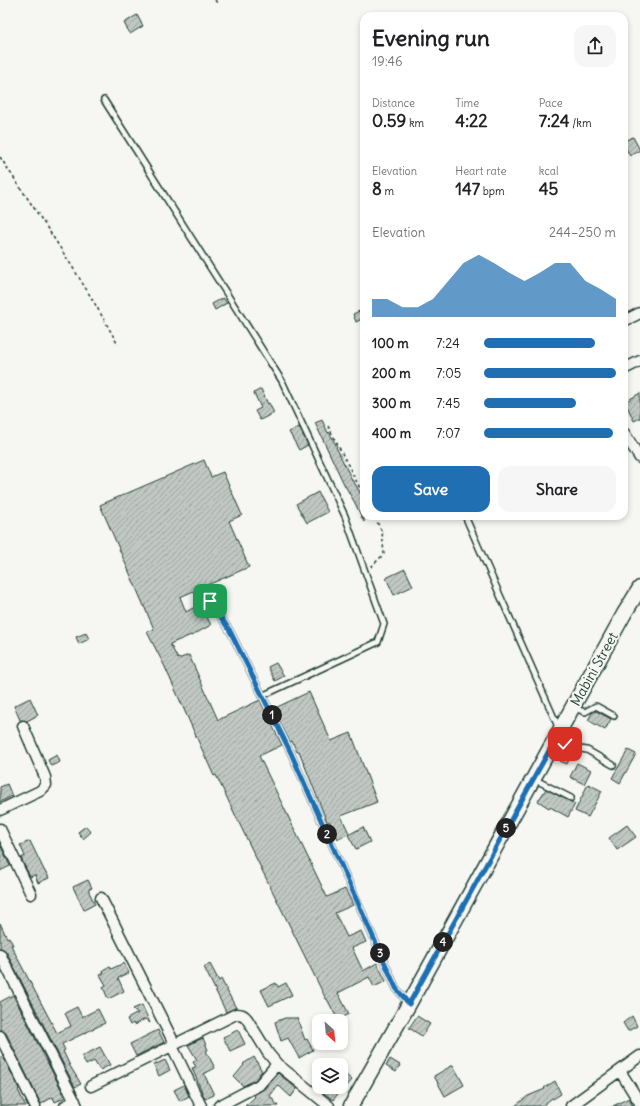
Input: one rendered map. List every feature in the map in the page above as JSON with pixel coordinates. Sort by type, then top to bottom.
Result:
[{"type":"main road","name":"Mabini Street","points":[[351,1106],[409,1004],[624,614],[640,588]]},
{"type":"street","points":[[628,319],[640,313]]},
{"type":"street","points":[[628,367],[640,361]]},
{"type":"street","points":[[628,439],[640,458]]},
{"type":"street","points":[[0,810],[40,791],[46,785],[45,776],[23,726]]},
{"type":"street","points":[[0,829],[31,894]]},
{"type":"street","points":[[101,898],[174,1046],[201,1106]]},
{"type":"street","points":[[0,954],[76,1104],[65,1106]]},
{"type":"street","points":[[91,1086],[236,1014],[241,1014],[245,1016],[268,1053],[277,1064],[329,1106]]},
{"type":"street","points":[[0,1036],[35,1106]]},
{"type":"street","points":[[571,1106],[583,1102],[640,1056]]},
{"type":"street","points":[[219,1106],[259,1085],[277,1064]]},
{"type":"street","points":[[620,1071],[640,1103]]},
{"type":"lane","points":[[104,100],[282,381],[345,516],[384,624],[378,642],[262,696]]},
{"type":"lane","points":[[467,520],[557,735],[574,748],[586,750],[613,765]]},
{"type":"lane","points":[[210,601],[230,631],[290,751],[396,988],[409,1004]]},
{"type":"lane","points":[[573,708],[585,712],[596,706],[614,716]]},
{"type":"lane","points":[[533,778],[571,798]]},
{"type":"path","points":[[0,157],[79,276],[118,345]]},
{"type":"path","points":[[328,426],[360,488]]},
{"type":"path","points":[[366,573],[384,554],[382,532],[376,520]]},
{"type":"building","points":[[137,15],[143,26],[130,34],[124,23]]},
{"type":"building","points":[[633,137],[640,150],[630,156],[628,152],[628,139]]},
{"type":"building","points":[[223,298],[227,303],[215,310],[212,304]]},
{"type":"building","points":[[360,311],[360,320],[356,322],[353,314]]},
{"type":"building","points":[[261,389],[274,413],[260,420],[255,411],[261,408],[254,393]]},
{"type":"building","points":[[640,393],[640,418],[634,421],[628,408],[628,400]]},
{"type":"building","points":[[322,420],[337,447],[353,482],[360,492],[360,514],[344,484],[315,423]]},
{"type":"building","points":[[299,427],[308,445],[299,450],[289,432]]},
{"type":"building","points":[[204,460],[211,477],[223,472],[242,515],[229,521],[249,567],[180,597],[186,612],[200,604],[211,625],[191,636],[170,644],[178,659],[189,655],[218,720],[260,700],[282,745],[259,756],[327,897],[345,889],[353,905],[335,913],[347,937],[361,931],[366,942],[352,948],[363,971],[377,963],[386,981],[374,987],[369,977],[338,993],[348,1015],[335,1014],[326,999],[216,775],[214,776],[164,665],[147,632],[154,629],[100,505]]},
{"type":"building","points":[[318,492],[328,512],[307,523],[296,504]]},
{"type":"building","points":[[405,569],[413,586],[394,595],[386,578]]},
{"type":"building","points":[[86,633],[89,639],[79,644],[76,637]]},
{"type":"building","points":[[276,663],[284,676],[275,681],[268,667]]},
{"type":"building","points":[[309,692],[331,741],[351,733],[377,802],[341,816],[349,833],[338,839],[329,821],[327,822],[299,751],[297,752],[292,741],[290,742],[273,709]]},
{"type":"building","points":[[30,698],[38,715],[27,721],[20,720],[14,706]]},
{"type":"building","points":[[596,711],[611,719],[605,730],[588,720],[592,713]]},
{"type":"building","points":[[628,750],[636,754],[620,783],[612,778]]},
{"type":"building","points":[[563,754],[570,757],[567,764],[560,761]]},
{"type":"building","points":[[57,755],[60,762],[51,766],[48,760]]},
{"type":"building","points":[[577,763],[591,770],[584,784],[570,777]]},
{"type":"building","points":[[7,784],[12,796],[0,802],[0,787]]},
{"type":"building","points":[[588,784],[602,791],[588,817],[575,811]]},
{"type":"building","points":[[546,789],[575,804],[568,817],[538,801]]},
{"type":"building","points":[[627,825],[636,837],[617,850],[609,838]]},
{"type":"building","points":[[86,826],[91,832],[83,839],[78,832]]},
{"type":"building","points":[[363,827],[370,842],[356,849],[348,835]]},
{"type":"building","points":[[30,841],[49,878],[38,883],[35,875],[30,877],[21,858],[25,856],[20,845]]},
{"type":"building","points":[[0,844],[10,866],[0,871]]},
{"type":"building","points":[[88,880],[92,888],[89,889],[89,892],[95,904],[84,910],[73,887]]},
{"type":"building","points":[[0,923],[7,938],[9,937],[13,945],[11,945],[20,963],[57,1033],[71,1026],[65,1013],[77,1007],[82,1017],[98,1009],[105,1023],[62,1044],[65,1050],[63,1051],[70,1066],[81,1084],[75,1087],[6,951],[0,948]]},
{"type":"building","points":[[124,963],[129,973],[118,978],[124,991],[108,999],[103,987],[106,985],[100,975],[104,973],[103,970],[110,966],[111,969]]},
{"type":"building","points":[[210,964],[219,981],[221,979],[236,1008],[226,1012],[204,967]]},
{"type":"building","points":[[276,983],[278,987],[286,983],[292,995],[269,1006],[261,990]]},
{"type":"building","points":[[13,995],[63,1093],[64,1098],[55,1102],[53,1097],[41,1104],[6,1033],[0,1030],[0,1002]]},
{"type":"building","points":[[142,1005],[150,1023],[145,1019],[134,1025],[133,1023],[130,1025],[127,1019],[138,1013],[133,1009]]},
{"type":"building","points":[[417,1016],[430,1024],[422,1036],[409,1028]]},
{"type":"building","points":[[632,1016],[637,1026],[628,1031],[623,1023]]},
{"type":"building","points":[[285,1018],[297,1018],[305,1040],[307,1039],[313,1050],[299,1058],[288,1038],[281,1041],[275,1022]]},
{"type":"building","points":[[158,1030],[164,1042],[136,1056],[130,1044]]},
{"type":"building","points":[[238,1030],[245,1044],[230,1051],[223,1037]]},
{"type":"building","points":[[203,1038],[208,1050],[206,1051],[215,1068],[204,1074],[214,1095],[205,1099],[192,1068],[196,1067],[193,1062],[197,1060],[188,1045]]},
{"type":"building","points":[[100,1047],[110,1065],[100,1070],[94,1061],[86,1065],[82,1056]]},
{"type":"building","points":[[3,1056],[24,1103],[26,1102],[28,1106],[0,1106],[0,1058]]},
{"type":"building","points":[[254,1057],[262,1071],[255,1080],[243,1086],[234,1077],[244,1065],[243,1064]]},
{"type":"building","points":[[390,1059],[400,1065],[396,1072],[386,1066]]},
{"type":"building","points":[[165,1060],[170,1070],[159,1076],[154,1065]]},
{"type":"building","points":[[453,1065],[464,1085],[445,1096],[434,1076]]},
{"type":"building","points":[[278,1073],[297,1089],[291,1097],[278,1085],[270,1096],[278,1106],[245,1106],[255,1097],[254,1095],[264,1089]]},
{"type":"building","points":[[348,1077],[352,1080],[348,1085]]},
{"type":"building","points":[[555,1081],[561,1094],[553,1099],[552,1098],[542,1106],[515,1106],[528,1096],[545,1089],[544,1088]]},
{"type":"building","points":[[184,1085],[189,1096],[180,1101],[174,1090]]},
{"type":"building","points":[[325,1094],[338,1094],[333,1100]]},
{"type":"building","points":[[629,1098],[633,1106],[613,1106]]},
{"type":"route","points":[[210,601],[230,631],[290,751],[396,988],[409,1004],[555,740],[565,744]]}]
